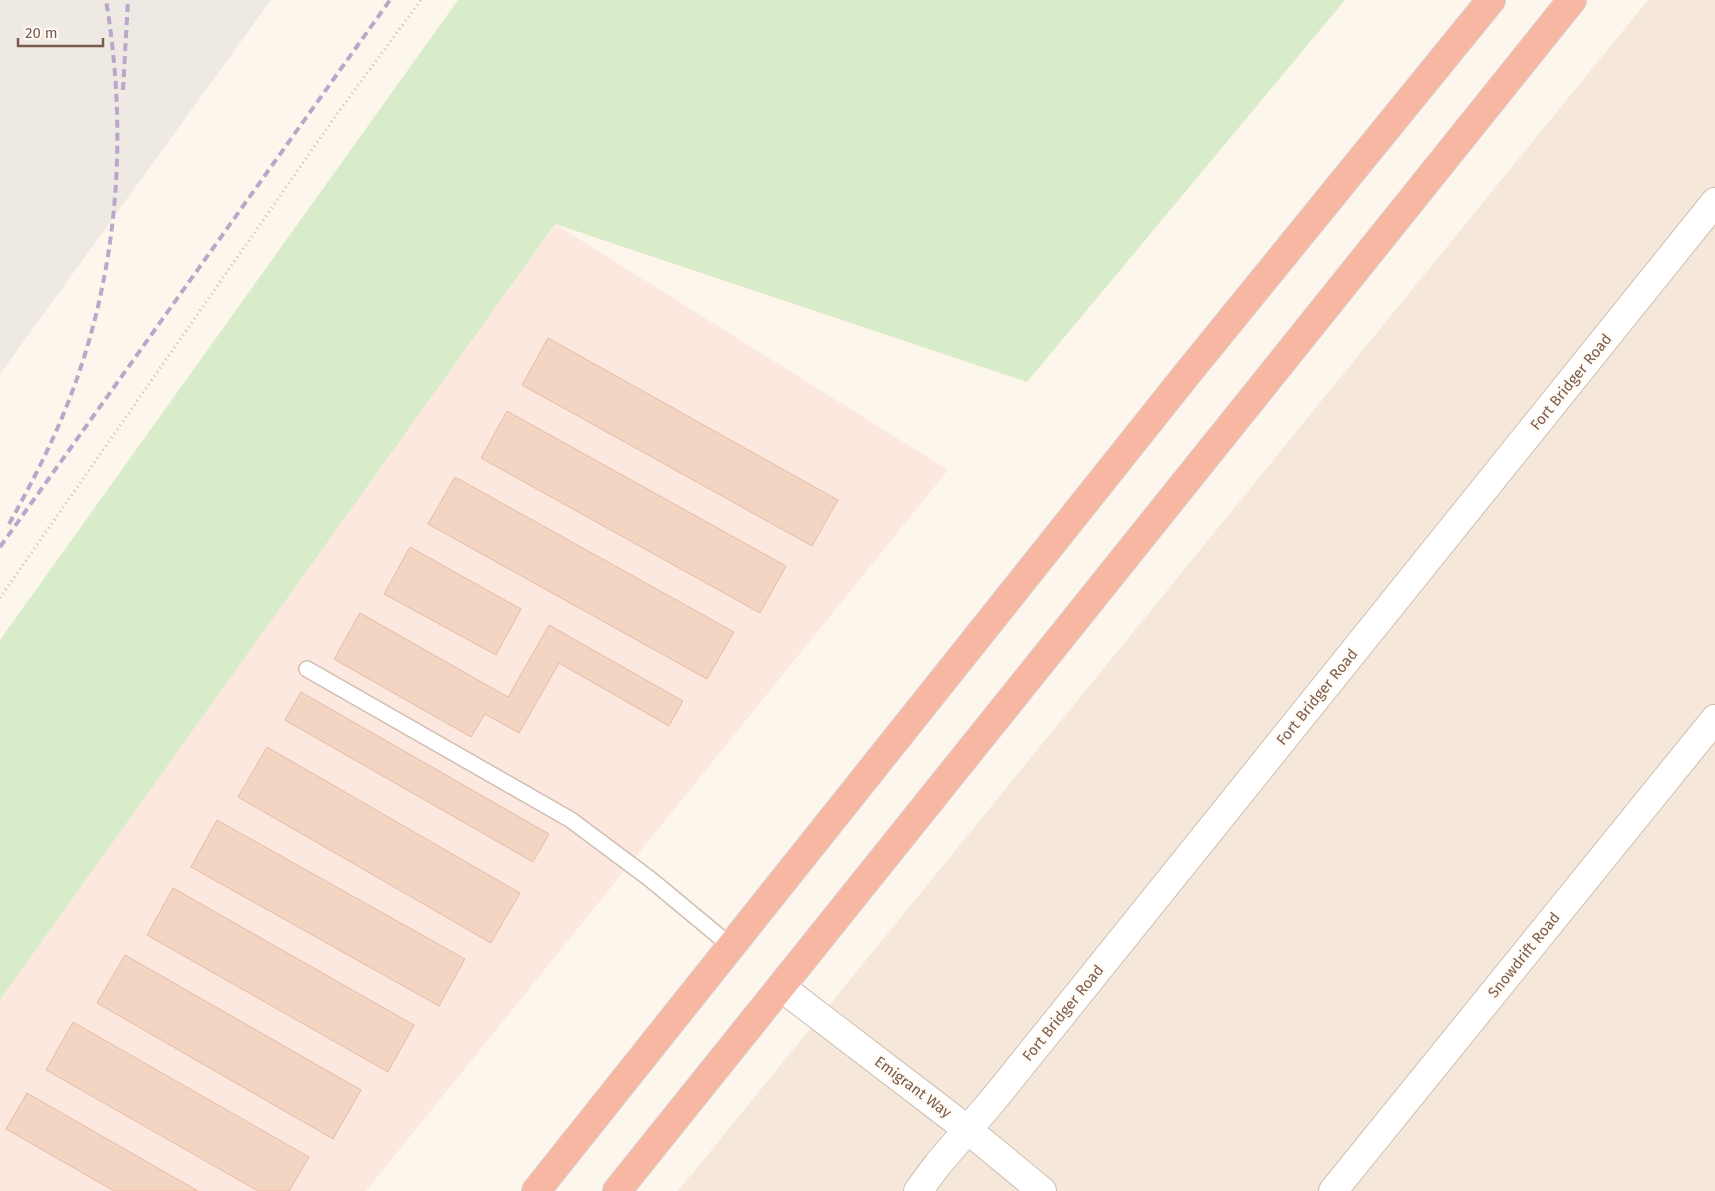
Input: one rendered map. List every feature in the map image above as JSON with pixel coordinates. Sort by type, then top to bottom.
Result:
[{"type":"highway","points":[[536,1191],[1181,382],[1491,0]]},
{"type":"highway","points":[[617,1191],[1572,0]]},
{"type":"street","name":"Fort Bridger Road","points":[[918,1191],[1715,202]]},
{"type":"street","name":"Snowdrift Road","points":[[1333,1191],[1715,719]]},
{"type":"street","name":"Emigrant Way","points":[[781,986],[968,1130],[1042,1191]]},
{"type":"lane","points":[[307,669],[571,820],[650,879],[732,947]]},
{"type":"path","points":[[0,598],[337,114],[421,0]]},
{"type":"shaded area","points":[[0,0],[271,0],[0,374]]},
{"type":"shaded area","points":[[1648,0],[1715,0],[1715,1191],[678,1191]]},
{"type":"shaded area","points":[[555,224],[948,470],[366,1191],[0,1191],[0,1000]]},
{"type":"green space","points":[[458,0],[1345,0],[1027,382],[555,224],[0,1000],[0,640]]},
{"type":"building","points":[[548,338],[838,500],[812,546],[522,385]]},
{"type":"building","points":[[507,411],[786,566],[760,613],[481,458]]},
{"type":"building","points":[[455,477],[734,632],[707,679],[428,524]]},
{"type":"building","points":[[410,547],[521,609],[496,655],[384,594]]},
{"type":"building","points":[[360,613],[508,697],[549,625],[683,701],[669,726],[559,663],[519,733],[485,714],[471,737],[334,659]]},
{"type":"building","points":[[301,692],[549,834],[533,862],[285,720]]},
{"type":"building","points":[[267,747],[520,893],[491,943],[238,797]]},
{"type":"building","points":[[217,820],[465,959],[439,1006],[191,867]]},
{"type":"building","points":[[173,888],[414,1025],[388,1072],[147,935]]},
{"type":"building","points":[[125,955],[361,1090],[333,1139],[97,1003]]},
{"type":"building","points":[[73,1022],[309,1157],[289,1191],[258,1191],[46,1070]]},
{"type":"building","points":[[27,1093],[198,1191],[114,1191],[6,1129]]},
{"type":"railway","points":[[9,524],[42,461],[71,395],[87,347],[100,298],[115,200],[117,150],[117,100],[106,0]]},
{"type":"railway","points":[[123,90],[128,0]]},
{"type":"railway","points":[[0,547],[390,0]]}]
